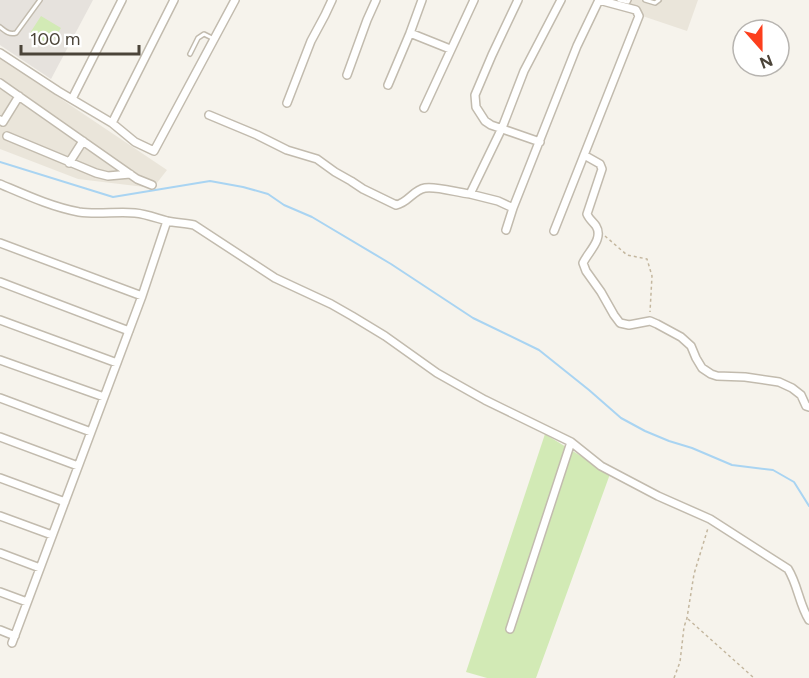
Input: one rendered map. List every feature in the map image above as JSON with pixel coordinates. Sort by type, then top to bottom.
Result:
[{"type":"street","points":[[72,99],[122,0]]},
{"type":"street","points":[[112,123],[174,0]]},
{"type":"street","points":[[0,53],[112,123],[135,142],[156,152],[235,0]]},
{"type":"street","points":[[286,103],[311,41],[332,0]]},
{"type":"street","points":[[347,75],[376,0]]},
{"type":"street","points":[[388,85],[422,0]]},
{"type":"street","points":[[424,108],[474,0]]},
{"type":"street","points":[[518,0],[475,94],[476,107],[485,121],[491,125],[540,142]]},
{"type":"street","points":[[470,194],[502,128],[524,71],[561,0]]},
{"type":"street","points":[[506,230],[577,46],[599,0],[636,10],[639,16],[554,231]]},
{"type":"street","points":[[410,33],[450,50]]},
{"type":"street","points":[[0,84],[137,179],[152,185]]},
{"type":"street","points":[[0,120],[3,122],[19,96]]},
{"type":"street","points":[[209,115],[287,150],[317,159],[334,172],[396,206],[404,203],[410,195],[426,188],[470,194],[498,201],[513,208]]},
{"type":"street","points":[[7,136],[96,174],[108,176],[130,174]]},
{"type":"street","points":[[69,163],[83,141]]},
{"type":"street","points":[[584,155],[602,167],[587,214],[598,232],[595,243],[583,263],[620,322],[628,325],[650,321],[681,337],[692,346],[702,368],[711,374],[771,381],[792,388],[805,394],[806,406],[809,407]]},
{"type":"street","points":[[0,184],[50,204],[80,212],[134,212],[160,217],[167,221],[194,225],[275,278],[331,304],[385,336],[437,373],[485,400],[571,442],[601,466],[658,496],[710,519],[788,569],[809,620]]},
{"type":"street","points":[[0,630],[13,639],[142,296],[167,221]]},
{"type":"street","points":[[0,243],[142,296]]},
{"type":"street","points":[[0,282],[129,331]]},
{"type":"street","points":[[0,320],[117,363]]},
{"type":"street","points":[[0,360],[104,398]]},
{"type":"street","points":[[0,398],[91,432]]},
{"type":"street","points":[[0,437],[78,466]]},
{"type":"street","points":[[510,629],[571,442]]},
{"type":"street","points":[[0,478],[65,502]]},
{"type":"street","points":[[0,516],[52,535]]},
{"type":"street","points":[[0,553],[40,568]]},
{"type":"street","points":[[0,592],[27,602]]},
{"type":"lane","points":[[0,27],[8,33],[16,33],[40,0]]},
{"type":"lane","points":[[619,0],[628,2],[629,0]]},
{"type":"lane","points":[[645,0],[655,3],[659,0]]},
{"type":"lane","points":[[190,54],[204,34],[214,39]]},
{"type":"path","points":[[597,227],[627,255],[647,259],[652,276],[650,321]]},
{"type":"path","points":[[674,678],[680,662],[694,574],[710,519]]},
{"type":"path","points":[[687,618],[754,678]]},
{"type":"shaded area","points":[[0,0],[93,0],[51,79],[0,45]]},
{"type":"shaded area","points":[[601,0],[698,0],[687,31],[601,2]]},
{"type":"shaded area","points":[[0,58],[167,170],[153,188],[78,179],[0,149]]},
{"type":"green space","points":[[41,16],[61,28],[50,45],[30,33]]},
{"type":"green space","points":[[545,434],[610,474],[536,678],[487,678],[466,672]]},
{"type":"waterway","points":[[0,162],[113,197],[210,181],[268,194],[391,264],[473,318],[539,350],[621,418],[645,431],[732,465],[773,470],[794,482],[809,506]]}]
